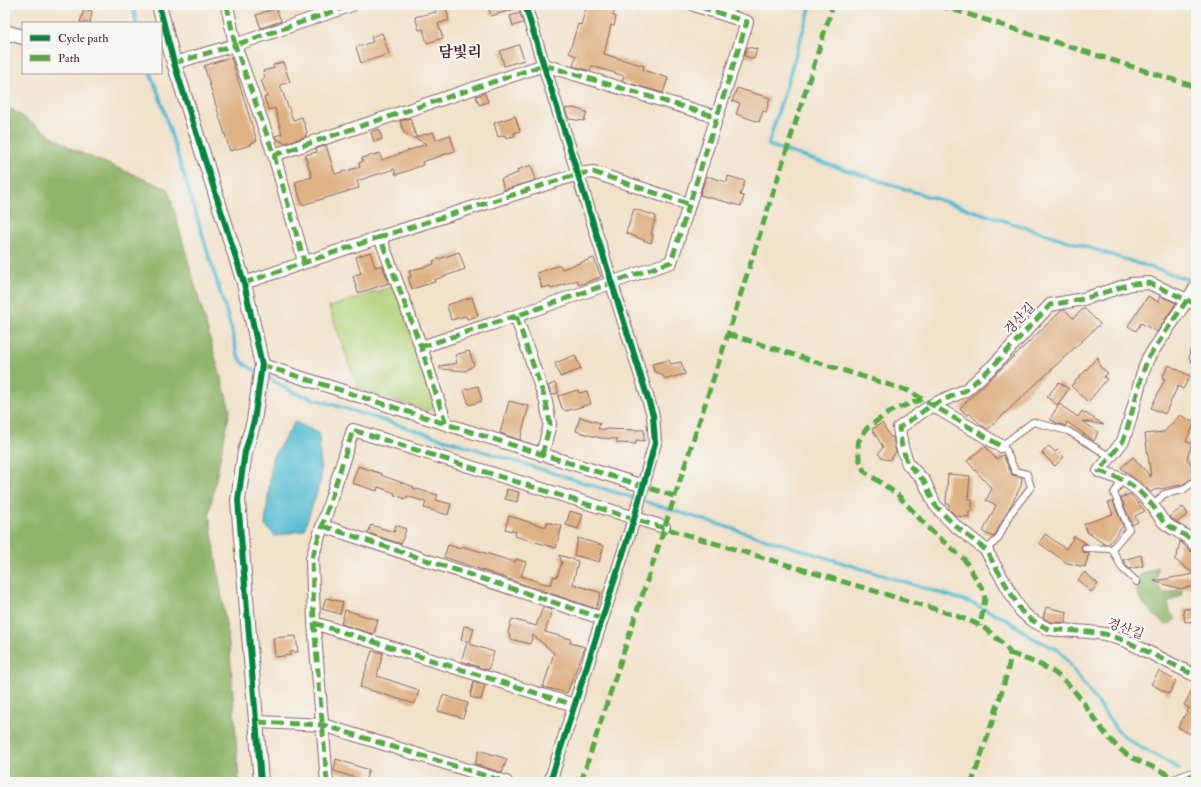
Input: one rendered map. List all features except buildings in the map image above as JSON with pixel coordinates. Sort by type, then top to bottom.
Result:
[{"type":"street","points":[[159,5],[161,22]]},
{"type":"street","points":[[227,5],[235,45],[274,155],[304,261]]},
{"type":"street","points":[[166,63],[235,45],[332,8],[352,5]]},
{"type":"street","points":[[525,5],[653,415],[655,443],[634,518],[550,782]]},
{"type":"street","points":[[421,347],[516,316],[671,262],[688,204],[747,22],[694,5]]},
{"type":"street","points":[[162,30],[166,63],[244,283],[262,365],[254,421],[245,452],[238,500],[258,722],[261,782]]},
{"type":"street","points":[[5,32],[22,37]]},
{"type":"street","points":[[274,155],[544,65],[716,116]]},
{"type":"street","points":[[244,283],[380,236],[578,174],[592,172],[688,204]]},
{"type":"street","points":[[380,236],[421,347],[446,424]]},
{"type":"street","name":"경산길","points":[[1196,546],[1186,534],[1174,530],[1163,521],[1153,506],[1130,483],[1123,478],[1099,470],[1123,441],[1148,358],[1193,296],[1149,283],[1131,284],[1083,300],[1050,305],[994,365],[966,390],[932,405],[899,428],[902,447],[908,464],[924,481],[936,505],[953,524],[986,550],[1021,611],[1042,627],[1048,629],[1089,632],[1112,636],[1126,641],[1196,676]]},
{"type":"street","points":[[516,316],[546,402],[550,424],[542,455]]},
{"type":"street","points":[[262,365],[643,486]]},
{"type":"street","points":[[932,405],[1001,446]]},
{"type":"street","points":[[327,782],[324,725],[314,623],[312,558],[354,430],[664,527]]},
{"type":"street","points":[[322,526],[601,618]]},
{"type":"street","points":[[314,623],[574,705]]},
{"type":"street","points":[[258,722],[324,725],[506,782]]},
{"type":"street","points":[[1174,782],[1196,774]]},
{"type":"lane","points":[[986,550],[998,539],[1010,514],[1031,487],[1027,474],[1015,471],[1006,450],[1001,446],[1033,422],[1068,432],[1111,457]]},
{"type":"lane","points":[[1112,549],[1129,529],[1114,493],[1123,478]]},
{"type":"lane","points":[[1153,506],[1164,494],[1183,490],[1196,480]]},
{"type":"lane","points":[[1085,548],[1112,549]]},
{"type":"lane","points":[[1112,549],[1122,568],[1137,582]]},
{"type":"green space","points":[[5,105],[72,149],[168,189],[230,410],[209,513],[230,651],[239,782],[5,782]]},
{"type":"green space","points":[[394,286],[435,405],[429,411],[358,389],[329,307]]},
{"type":"green space","points":[[1158,567],[1157,584],[1164,593],[1182,590],[1181,595],[1168,603],[1170,612],[1176,619],[1171,623],[1165,624],[1156,617],[1146,607],[1137,593],[1139,576]]},
{"type":"water","points":[[295,422],[319,433],[321,480],[304,530],[276,536],[265,526],[272,458]]},
{"type":"waterway","points":[[133,5],[136,22]]},
{"type":"waterway","points":[[811,5],[768,145],[1196,282]]},
{"type":"waterway","points":[[150,74],[159,95],[231,327],[237,354],[244,364],[258,372]]},
{"type":"waterway","points":[[264,375],[292,392],[969,602],[1006,619],[1033,638],[1060,651],[1117,730],[1133,743],[1180,769]]},
{"type":"marked path","points":[[227,5],[235,45],[352,5]]},
{"type":"marked path","points":[[542,455],[550,424],[546,402],[516,316],[671,262],[747,22],[694,5]]},
{"type":"marked path","points":[[581,782],[728,334],[833,5]]},
{"type":"marked path","points":[[939,5],[1196,87]]},
{"type":"marked path","points":[[174,63],[235,45],[274,155],[304,261]]},
{"type":"marked path","points":[[274,155],[544,65],[717,117]]},
{"type":"marked path","points":[[674,496],[446,424],[421,347],[380,237],[578,174],[593,172],[688,204]]},
{"type":"marked path","points":[[244,283],[380,237]]},
{"type":"marked path","points":[[1196,304],[1149,283],[1131,284],[1083,299],[1050,305],[994,365],[966,390],[932,405],[899,428],[902,447],[908,464],[924,481],[935,505],[953,524],[986,550],[1021,611],[1030,619],[1048,629],[1105,634],[1126,641],[1196,676]]},
{"type":"marked path","points":[[1187,300],[1148,358],[1123,441],[1099,471],[1123,480],[1134,487],[1152,505],[1163,521],[1186,536],[1196,546]]},
{"type":"marked path","points":[[421,347],[516,316]]},
{"type":"marked path","points":[[728,334],[909,391],[1001,446]]},
{"type":"marked path","points":[[262,365],[446,424]]},
{"type":"marked path","points":[[922,399],[891,411],[867,428],[858,442],[859,458],[864,471],[897,494],[931,531],[964,559],[983,590],[985,599],[980,626]]},
{"type":"marked path","points":[[327,782],[314,623],[312,558],[353,430],[634,519],[948,613],[982,627],[997,638],[1006,647],[1010,654],[1001,695],[972,782]]},
{"type":"marked path","points":[[323,526],[601,618]]},
{"type":"marked path","points":[[314,623],[574,705]]},
{"type":"marked path","points":[[1010,653],[1043,666],[1055,673],[1077,694],[1112,742],[1127,755],[1163,772],[1176,781]]},
{"type":"marked path","points":[[258,722],[323,725],[506,782]]},
{"type":"marked path","points":[[1174,782],[1196,774]]},
{"type":"cycle path","points":[[159,5],[174,63],[244,283],[262,365],[254,421],[245,452],[238,500],[261,782]]},
{"type":"cycle path","points":[[525,5],[653,415],[655,443],[634,519],[550,782]]},
{"type":"district","name":"담빛리","points":[[460,52]]}]
